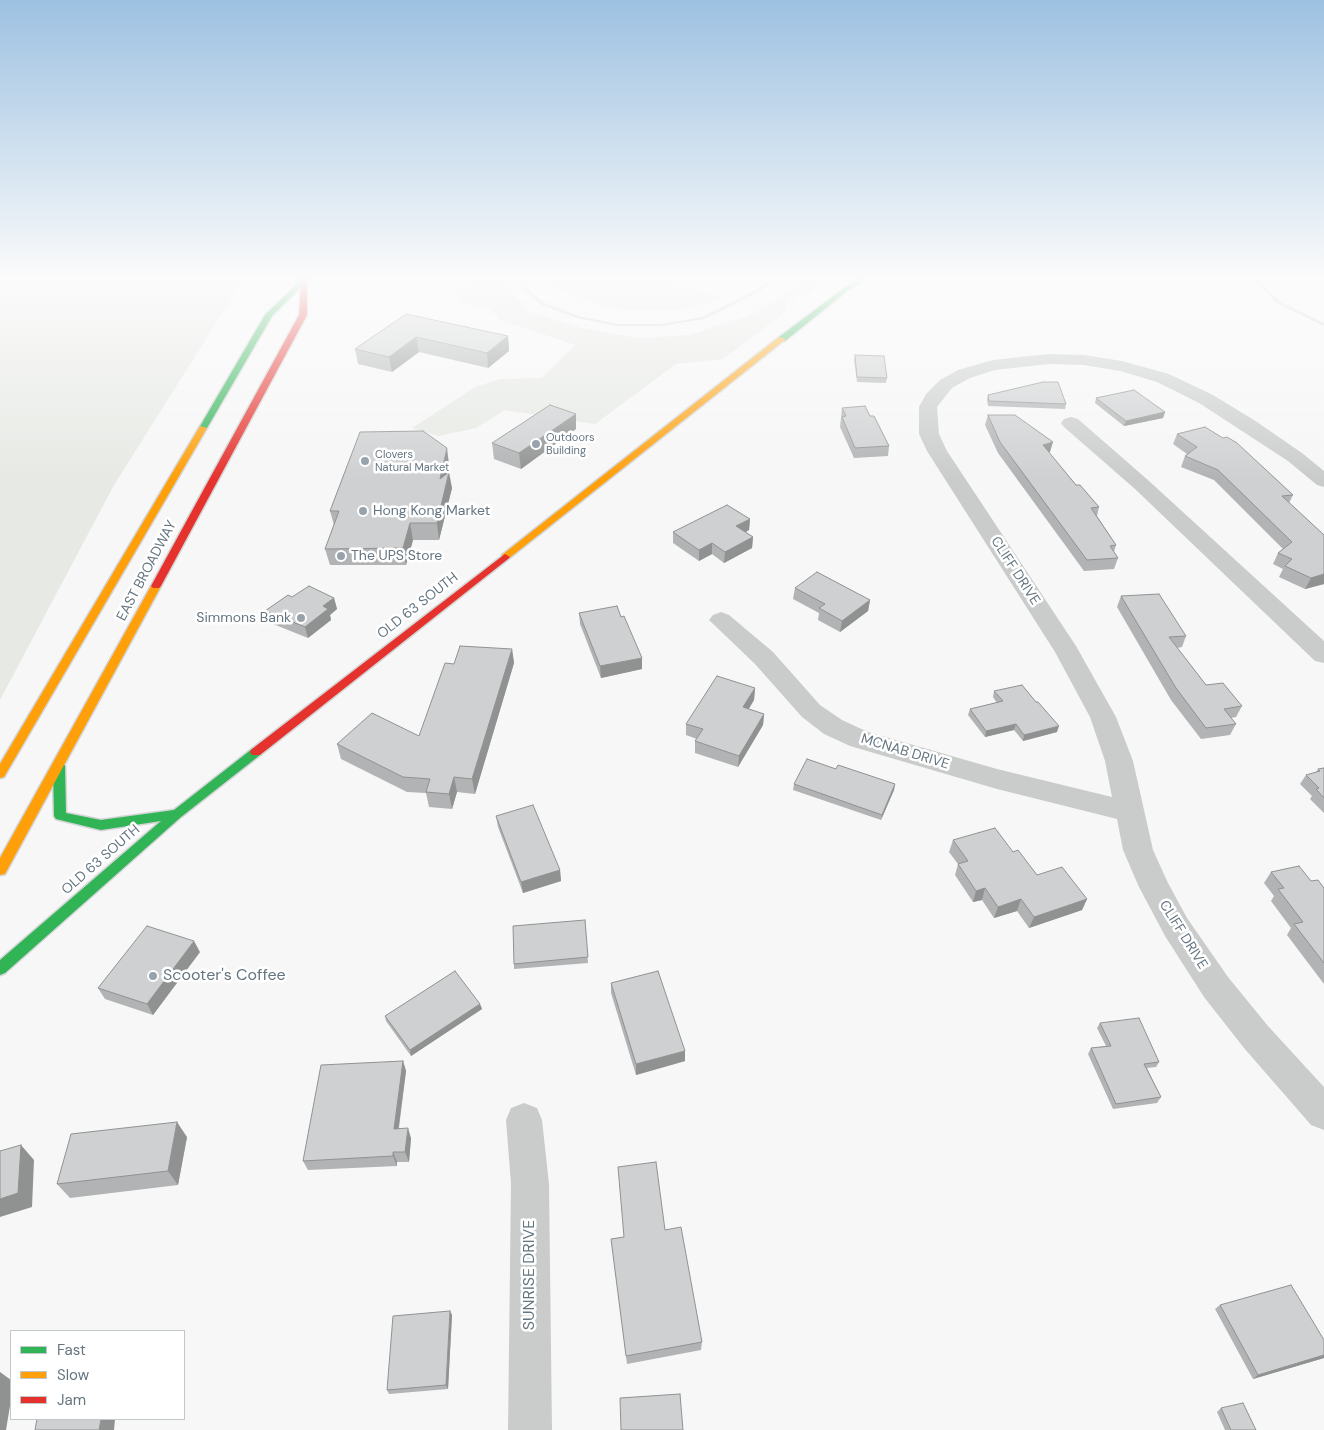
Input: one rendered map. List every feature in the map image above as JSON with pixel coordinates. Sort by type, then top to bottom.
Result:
[{"type":"main road","name":"EAST BROADWAY","points":[[0,774],[184,462],[220,408],[256,346]]},
{"type":"main road","name":"EAST BROADWAY","points":[[0,870],[59,765],[156,578],[202,501],[286,346]]},
{"type":"main road","name":"OLD 63 SOUTH","points":[[0,969],[177,814],[774,346]]},
{"type":"main road","points":[[238,409],[251,411]]},
{"type":"main road","points":[[182,486],[184,462]]},
{"type":"main road","points":[[202,476],[202,501]]},
{"type":"main road","points":[[59,765],[60,816],[101,825],[177,814]]},
{"type":"street","name":"CLIFF DRIVE","points":[[1324,481],[1247,424],[1206,398],[1163,378],[1122,366],[1064,359],[1031,359],[1004,362],[964,374],[946,384],[933,398],[928,407],[929,434],[937,451],[1086,684],[1103,718],[1119,761],[1138,850],[1154,887],[1176,926],[1216,987],[1256,1037],[1324,1113]]},
{"type":"street","points":[[1071,423],[1142,485],[1324,655]]},
{"type":"street","name":"MCNAB DRIVE","points":[[721,620],[764,658],[811,711],[834,726],[859,738],[997,779],[1082,802],[1129,812]]},
{"type":"street","name":"SUNRISE DRIVE","points":[[524,1120],[530,1184],[530,1430]]},
{"type":"shaded area","points":[[0,346],[202,346],[114,485],[0,700]]},
{"type":"shaded area","points":[[574,346],[741,346],[723,359],[676,364],[595,424],[505,410],[476,428],[438,436],[412,428],[475,387],[500,379],[542,378]]},
{"type":"building","points":[[360,346],[404,346],[389,357],[355,349]]},
{"type":"building","points":[[455,346],[496,346],[487,353]]},
{"type":"building","points":[[855,355],[884,356],[887,378],[857,377]]},
{"type":"building","points":[[1043,382],[1058,382],[1066,404],[989,401],[988,395]]},
{"type":"building","points":[[1134,390],[1165,412],[1126,421],[1096,398]]},
{"type":"building","points":[[550,405],[576,414],[519,453],[492,443]]},
{"type":"building","points":[[865,406],[870,416],[874,416],[889,446],[855,448],[842,417],[846,416],[842,408]]},
{"type":"building","points":[[988,415],[1015,415],[1053,442],[1043,445],[1076,485],[1080,485],[1099,507],[1091,508],[1116,545],[1110,546],[1118,558],[1087,560],[1000,442]]},
{"type":"building","points":[[1205,427],[1223,438],[1227,437],[1237,443],[1293,495],[1282,496],[1324,535],[1324,574],[1311,578],[1285,566],[1292,559],[1278,553],[1292,542],[1218,470],[1185,456],[1197,447],[1177,434]]},
{"type":"building","points":[[423,431],[447,448],[440,479],[449,472],[437,523],[410,523],[403,548],[325,549],[339,511],[330,511],[360,432]]},
{"type":"building","points":[[727,505],[750,519],[736,526],[753,537],[725,552],[712,543],[699,550],[673,532]]},
{"type":"building","points":[[817,572],[870,600],[842,621],[819,608],[825,604],[795,588]]},
{"type":"building","points":[[309,586],[334,598],[323,606],[328,609],[305,627],[265,611],[288,595],[292,597]]},
{"type":"building","points":[[1159,594],[1186,636],[1169,637],[1206,685],[1223,683],[1242,706],[1224,709],[1236,724],[1206,728],[1176,688],[1121,596]]},
{"type":"building","points":[[617,606],[621,617],[624,616],[642,658],[600,666],[579,613]]},
{"type":"building","points":[[460,646],[512,649],[472,779],[454,777],[449,794],[426,792],[430,779],[403,777],[337,744],[372,713],[419,736],[445,663],[454,664]]},
{"type":"building","points":[[717,676],[755,688],[743,707],[764,714],[739,756],[695,741],[703,729],[686,724]]},
{"type":"building","points":[[1022,685],[1059,726],[1024,735],[1016,724],[986,731],[970,709],[1003,701],[994,691]]},
{"type":"building","points":[[807,759],[836,769],[838,765],[895,784],[882,815],[794,784]]},
{"type":"building","points":[[1324,768],[1324,798],[1316,789],[1319,788],[1306,775]]},
{"type":"building","points":[[533,805],[560,870],[521,882],[496,816]]},
{"type":"building","points":[[995,828],[1013,852],[1018,850],[1037,875],[1062,867],[1087,899],[1034,917],[1021,899],[998,907],[985,888],[976,891],[958,864],[968,861],[953,840]]},
{"type":"building","points":[[1299,866],[1311,881],[1318,880],[1324,888],[1324,963],[1294,924],[1303,922],[1278,889],[1284,888],[1271,872]]},
{"type":"building","points":[[585,920],[588,957],[514,964],[513,926]]},
{"type":"building","name":"Scooter's Coffee","points":[[147,926],[194,941],[147,1004],[98,988]]},
{"type":"building","points":[[455,971],[480,1004],[410,1050],[385,1016]]},
{"type":"building","points":[[658,971],[685,1051],[636,1064],[611,983]]},
{"type":"building","points":[[1139,1018],[1159,1062],[1144,1064],[1161,1097],[1116,1104],[1091,1048],[1111,1046],[1100,1023]]},
{"type":"building","points":[[403,1061],[394,1129],[408,1128],[405,1152],[393,1152],[393,1156],[303,1161],[321,1065]]},
{"type":"building","points":[[177,1122],[168,1171],[57,1184],[71,1134]]},
{"type":"building","points":[[21,1145],[18,1193],[0,1199],[0,1151]]},
{"type":"building","points":[[656,1162],[665,1230],[681,1227],[702,1342],[626,1356],[611,1239],[624,1237],[618,1167]]},
{"type":"building","points":[[1291,1285],[1324,1340],[1324,1355],[1258,1375],[1220,1305]]},
{"type":"building","points":[[450,1311],[446,1385],[387,1390],[393,1316]]},
{"type":"building","points":[[680,1394],[683,1430],[621,1430],[620,1398]]},
{"type":"building","points":[[1243,1403],[1256,1430],[1231,1430],[1221,1408]]},
{"type":"building","points":[[37,1420],[101,1420],[99,1430],[35,1430]]},
{"type":"traffic: fast","points":[[203,428],[251,346]]},
{"type":"traffic: fast","points":[[0,969],[177,814],[256,752]]},
{"type":"traffic: fast","points":[[59,766],[60,816],[101,825],[177,814]]},
{"type":"traffic: slow","points":[[505,557],[773,346]]},
{"type":"traffic: slow","points":[[0,774],[203,428]]},
{"type":"traffic: slow","points":[[0,870],[156,586]]},
{"type":"traffic: jam","points":[[156,586],[286,346]]},
{"type":"traffic: jam","points":[[256,752],[505,557]]},
{"type":"place","name":"Outdoors Building","points":[[536,444]]},
{"type":"place","name":"Clovers Natural Market","points":[[365,461]]},
{"type":"place","name":"Hong Kong Market","points":[[363,511]]},
{"type":"place","name":"The UPS Store","points":[[341,556]]},
{"type":"place","name":"Simmons Bank","points":[[301,618]]},
{"type":"place","name":"Scooter's Coffee","points":[[153,976]]}]
